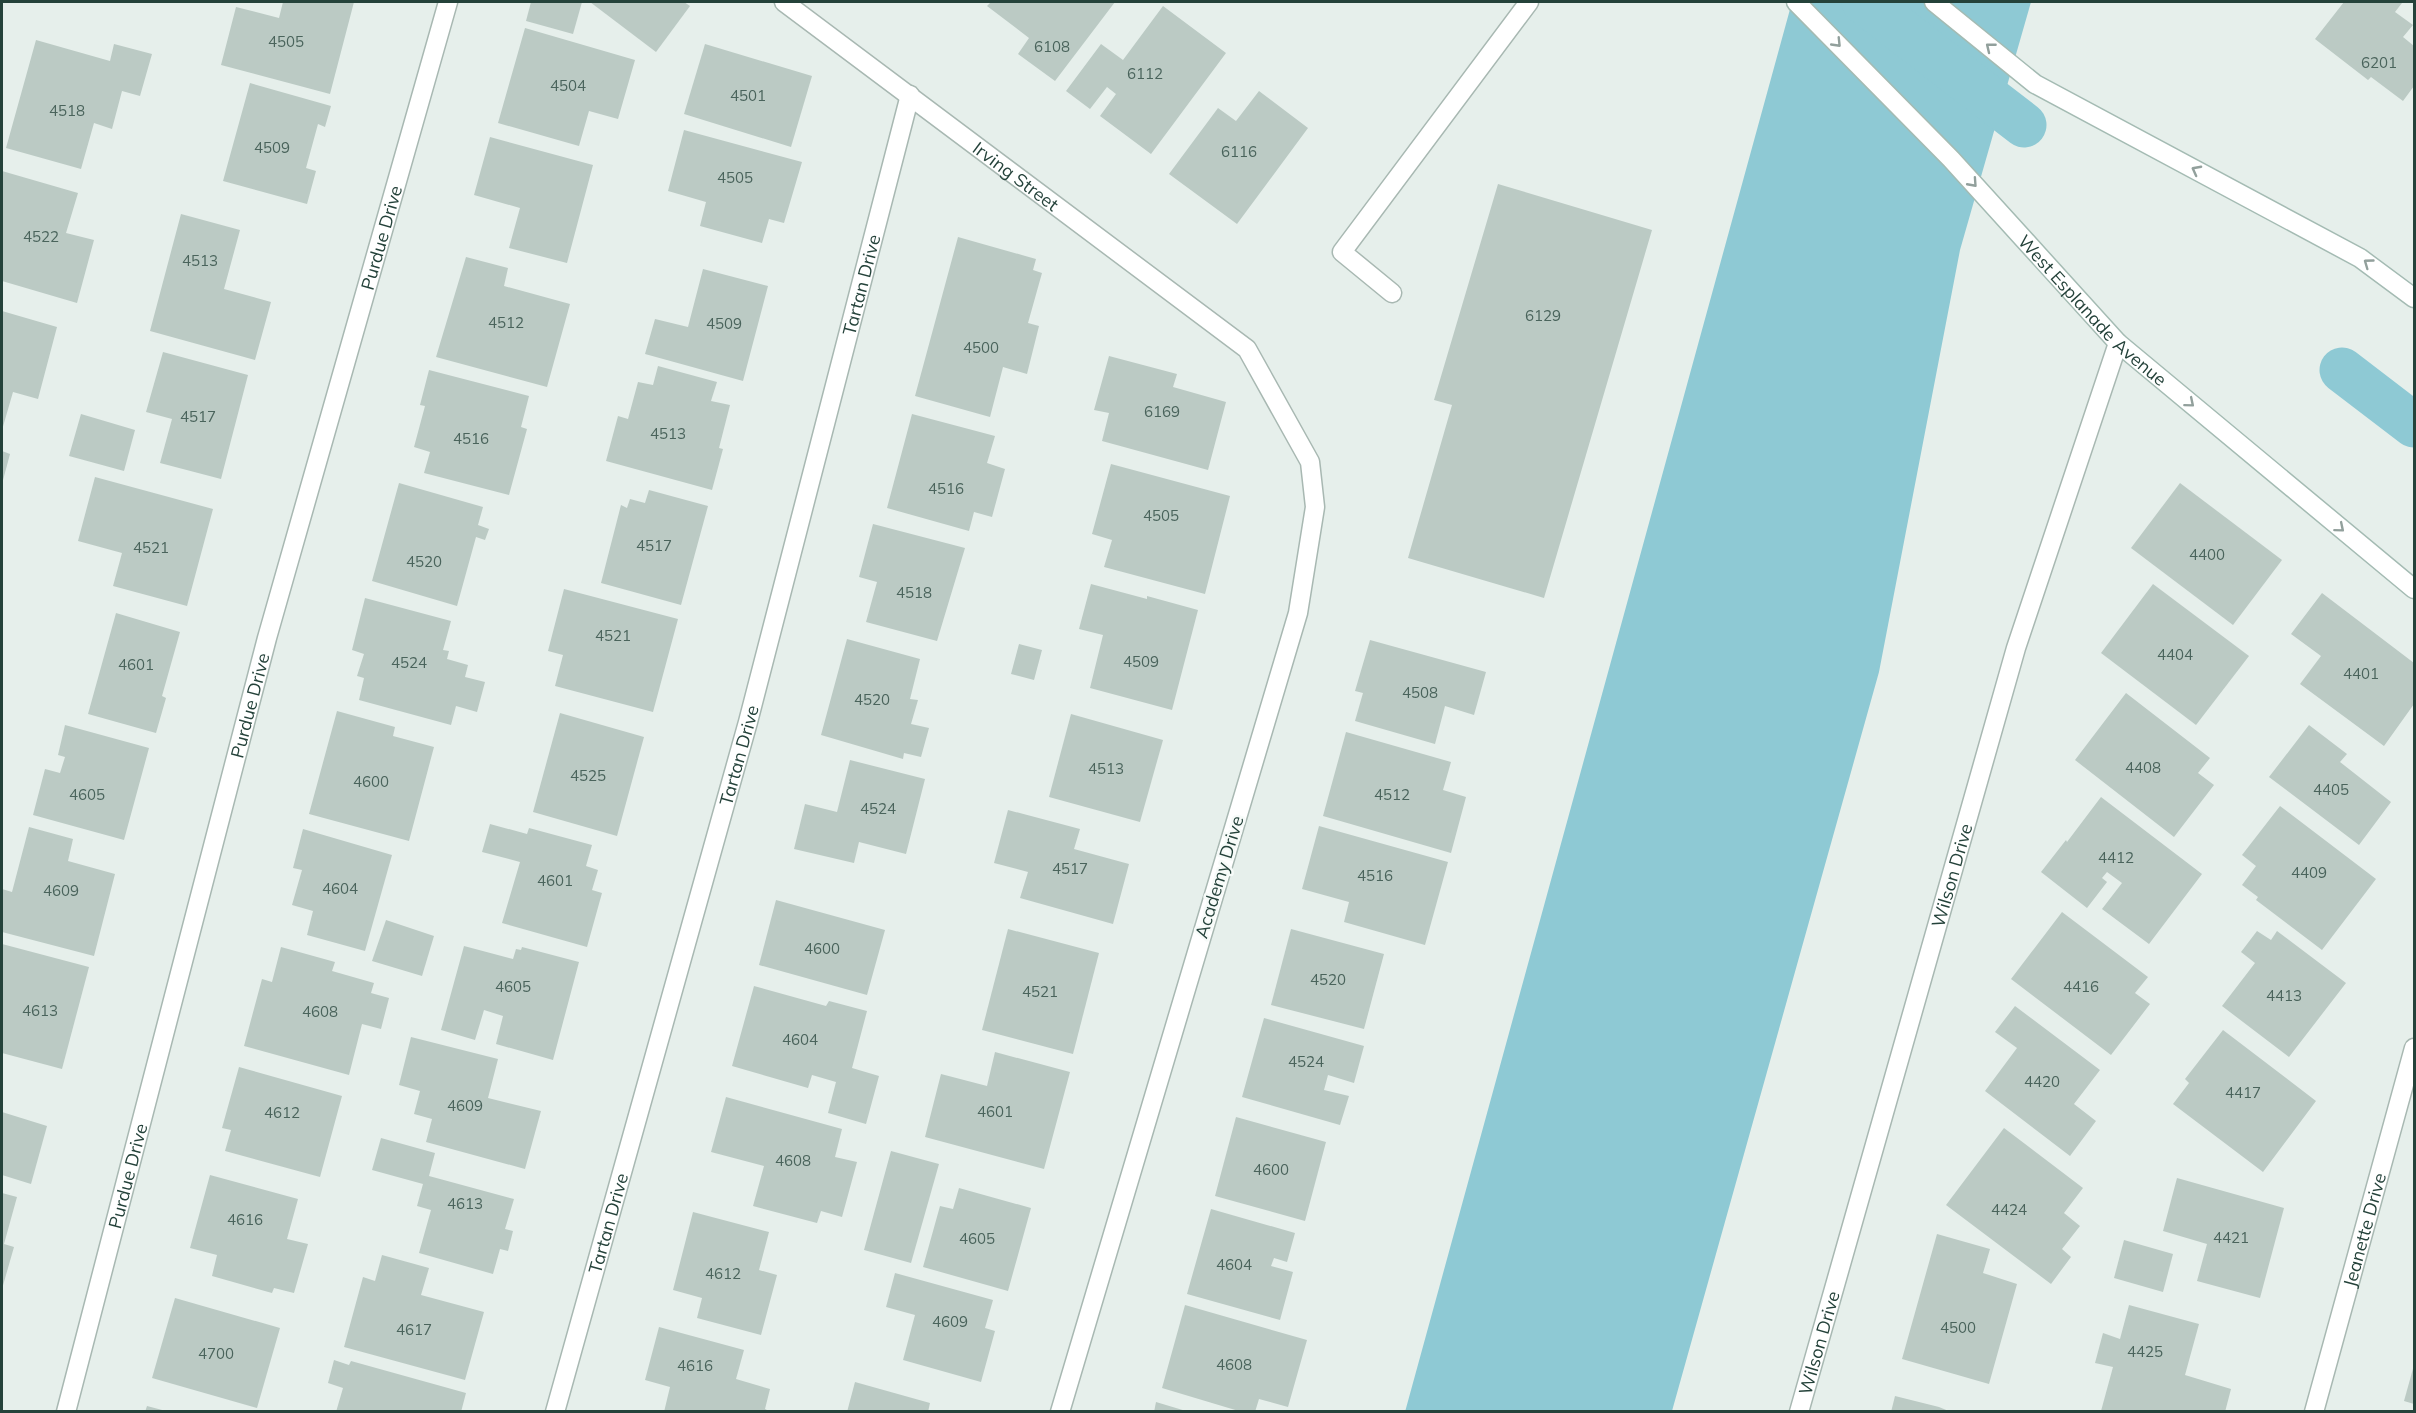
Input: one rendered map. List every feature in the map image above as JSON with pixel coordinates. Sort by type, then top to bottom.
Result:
[{"type":"street","name":"Purdue Drive","points":[[66,1412],[267,638],[448,2]]},
{"type":"street","name":"Irving Street","points":[[784,2],[1247,348]]},
{"type":"street","points":[[1392,293],[1342,252],[1529,2]]},
{"type":"street","name":"West Esplanade Avenue","points":[[1796,2],[1951,159],[2118,343],[2415,589]]},
{"type":"street","points":[[1934,2],[2035,84],[2361,258],[2415,298]]},
{"type":"street","name":"Tartan Drive","points":[[555,1412],[748,722],[910,95]]},
{"type":"street","name":"Wilson Drive","points":[[1799,1412],[2016,648],[2118,343]]},
{"type":"street","name":"Academy Drive","points":[[1060,1412],[1298,613],[1315,507],[1310,462],[1247,348]]},
{"type":"street","name":"Jeanette Drive","points":[[2314,1412],[2415,1048]]},
{"type":"water","points":[[1792,2],[2031,2],[1960,250],[1879,672],[1672,1411],[1405,1412]]},
{"type":"building","points":[[283,2],[354,2],[330,94],[221,65],[236,7],[279,18]]},
{"type":"building","points":[[531,2],[582,2],[573,34],[526,21]]},
{"type":"building","points":[[590,2],[684,2],[690,6],[656,52]]},
{"type":"building","points":[[991,2],[1115,2],[1055,81],[1018,54],[1029,38],[987,6]]},
{"type":"building","points":[[2344,2],[2402,3],[2395,12],[2413,25],[2403,37],[2414,46],[2414,86],[2403,101],[2371,77],[2368,80],[2315,39]]},
{"type":"building","points":[[1163,6],[1226,53],[1151,154],[1100,116],[1116,94],[1107,87],[1090,109],[1066,91],[1101,44],[1123,60]]},
{"type":"building","points":[[525,28],[635,60],[618,119],[589,111],[579,146],[498,123]]},
{"type":"building","points":[[36,40],[110,61],[114,44],[152,54],[140,96],[122,91],[112,129],[94,123],[81,169],[6,148]]},
{"type":"building","points":[[705,44],[812,76],[791,147],[684,114]]},
{"type":"building","points":[[250,83],[331,106],[325,127],[318,124],[306,168],[316,171],[307,204],[223,181]]},
{"type":"building","points":[[1259,91],[1308,128],[1237,224],[1169,174],[1218,108],[1236,121]]},
{"type":"building","points":[[684,130],[802,162],[784,223],[769,219],[762,243],[700,226],[706,202],[668,191]]},
{"type":"building","points":[[490,137],[593,165],[567,263],[509,248],[520,208],[474,195]]},
{"type":"building","points":[[2,171],[78,193],[66,233],[94,240],[77,303],[2,281]]},
{"type":"building","points":[[1498,184],[1652,230],[1544,598],[1408,558],[1452,405],[1434,400]]},
{"type":"building","points":[[181,214],[240,230],[224,289],[271,302],[255,360],[150,331]]},
{"type":"building","points":[[958,237],[1036,259],[1033,270],[1042,273],[1028,323],[1039,326],[1027,374],[1003,367],[990,417],[915,396]]},
{"type":"building","points":[[466,257],[508,268],[504,286],[570,304],[547,387],[436,357]]},
{"type":"building","points":[[703,269],[768,286],[743,381],[645,354],[655,319],[688,327]]},
{"type":"building","points":[[2,311],[57,327],[38,399],[13,392],[2,430]]},
{"type":"building","points":[[163,352],[248,375],[221,479],[160,463],[172,419],[146,412]]},
{"type":"building","points":[[1109,356],[1177,374],[1173,387],[1226,402],[1208,470],[1102,441],[1109,413],[1094,410]]},
{"type":"building","points":[[658,366],[717,382],[711,401],[730,405],[719,448],[723,449],[712,490],[606,461],[618,416],[628,419],[638,382],[653,385]]},
{"type":"building","points":[[429,370],[529,396],[521,427],[527,429],[509,495],[424,473],[430,452],[414,447],[425,406],[420,405]]},
{"type":"building","points":[[81,414],[135,430],[124,471],[69,456]]},
{"type":"building","points":[[912,414],[995,436],[987,463],[1005,469],[992,517],[974,512],[969,531],[887,508]]},
{"type":"building","points":[[2,451],[10,454],[2,484]]},
{"type":"building","points":[[1111,464],[1230,496],[1205,594],[1104,567],[1112,540],[1092,534]]},
{"type":"building","points":[[95,477],[213,509],[187,606],[113,586],[122,553],[78,541]]},
{"type":"building","points":[[399,483],[483,507],[478,525],[489,529],[485,540],[476,537],[457,606],[372,581]]},
{"type":"building","points":[[2180,483],[2282,560],[2233,625],[2131,548]]},
{"type":"building","points":[[649,490],[708,506],[681,605],[601,583],[621,505],[627,508],[630,499],[645,503]]},
{"type":"building","points":[[873,524],[965,548],[937,641],[866,622],[877,582],[859,577]]},
{"type":"building","points":[[1091,584],[1198,610],[1172,710],[1090,688],[1103,635],[1079,629]]},
{"type":"building","points":[[2153,584],[2249,656],[2196,725],[2101,653]]},
{"type":"building","points":[[564,589],[678,619],[653,712],[555,686],[563,655],[548,651]]},
{"type":"building","points":[[2322,593],[2414,663],[2414,704],[2384,746],[2300,684],[2321,656],[2291,634]]},
{"type":"building","points":[[365,598],[451,621],[443,650],[449,651],[447,659],[468,665],[465,677],[485,682],[477,712],[456,706],[451,725],[359,700],[364,678],[357,676],[364,654],[352,650]]},
{"type":"building","points":[[116,613],[180,632],[162,696],[166,698],[156,733],[88,714]]},
{"type":"building","points":[[847,639],[920,659],[910,699],[918,700],[911,724],[929,728],[921,757],[904,753],[903,759],[821,735]]},
{"type":"building","points":[[1370,640],[1486,672],[1474,715],[1445,706],[1435,744],[1355,721],[1363,693],[1355,691]]},
{"type":"building","points":[[1019,644],[1042,650],[1034,680],[1011,674]]},
{"type":"building","points":[[2126,693],[2210,758],[2198,773],[2214,785],[2174,837],[2075,760]]},
{"type":"building","points":[[337,711],[395,727],[393,736],[434,747],[409,841],[309,814]]},
{"type":"building","points":[[560,713],[644,737],[617,836],[533,812]]},
{"type":"building","points":[[1071,714],[1163,740],[1140,822],[1049,797]]},
{"type":"building","points":[[65,725],[149,748],[124,840],[33,815],[45,769],[60,773],[65,757],[58,755]]},
{"type":"building","points":[[2309,725],[2347,754],[2340,762],[2391,802],[2359,845],[2269,777]]},
{"type":"building","points":[[1346,732],[1451,762],[1443,790],[1466,797],[1451,853],[1323,816]]},
{"type":"building","points":[[850,760],[925,779],[906,854],[859,842],[854,863],[794,849],[805,804],[837,812]]},
{"type":"building","points":[[2101,797],[2202,874],[2149,944],[2102,909],[2122,883],[2107,872],[2102,878],[2107,882],[2087,908],[2041,872]]},
{"type":"building","points":[[2280,806],[2376,879],[2322,950],[2256,900],[2258,897],[2242,885],[2256,866],[2242,855]]},
{"type":"building","points":[[1008,810],[1080,829],[1074,849],[1129,864],[1113,924],[1020,898],[1028,872],[994,863]]},
{"type":"building","points":[[490,824],[527,834],[529,828],[592,845],[586,866],[598,870],[592,890],[602,893],[587,947],[502,923],[520,862],[482,852]]},
{"type":"building","points":[[1319,826],[1448,862],[1425,945],[1344,922],[1349,902],[1302,889]]},
{"type":"building","points":[[29,827],[73,839],[68,861],[115,874],[94,956],[2,932],[2,889],[12,892]]},
{"type":"building","points":[[303,829],[392,855],[365,951],[307,935],[313,911],[292,905],[302,870],[293,868]]},
{"type":"building","points":[[776,900],[885,930],[867,995],[759,965]]},
{"type":"building","points":[[2062,912],[2148,977],[2135,993],[2150,1004],[2111,1055],[2011,979]]},
{"type":"building","points":[[386,920],[434,936],[422,976],[372,961]]},
{"type":"building","points":[[1008,929],[1099,953],[1073,1054],[982,1030]]},
{"type":"building","points":[[1291,929],[1384,954],[1364,1029],[1271,1005]]},
{"type":"building","points":[[2257,931],[2271,940],[2277,931],[2346,983],[2289,1057],[2222,1006],[2255,963],[2241,952]]},
{"type":"building","points":[[2,944],[89,967],[62,1069],[2,1053]]},
{"type":"building","points":[[464,946],[513,959],[516,949],[521,950],[522,947],[579,962],[553,1060],[496,1044],[503,1016],[484,1010],[475,1040],[441,1030]]},
{"type":"building","points":[[281,947],[335,962],[332,971],[374,983],[371,993],[389,998],[381,1029],[362,1024],[349,1075],[244,1046],[262,979],[272,982]]},
{"type":"building","points":[[754,986],[826,1006],[829,1001],[867,1011],[852,1068],[879,1076],[866,1124],[828,1113],[836,1082],[812,1075],[808,1088],[732,1066]]},
{"type":"building","points":[[2015,1006],[2100,1070],[2074,1104],[2096,1121],[2070,1156],[1985,1091],[2017,1048],[1995,1032]]},
{"type":"building","points":[[1264,1018],[1364,1046],[1354,1083],[1328,1075],[1324,1090],[1349,1096],[1340,1125],[1242,1097]]},
{"type":"building","points":[[2223,1030],[2316,1101],[2263,1172],[2173,1104],[2189,1083],[2185,1079]]},
{"type":"building","points":[[411,1037],[498,1059],[488,1098],[541,1111],[525,1169],[426,1142],[432,1119],[414,1114],[420,1091],[399,1085]]},
{"type":"building","points":[[995,1052],[1070,1072],[1044,1169],[925,1137],[941,1074],[987,1086]]},
{"type":"building","points":[[239,1067],[342,1096],[320,1177],[225,1151],[231,1130],[222,1128]]},
{"type":"building","points":[[726,1097],[842,1129],[835,1157],[857,1162],[842,1217],[821,1211],[817,1223],[753,1206],[764,1166],[711,1152]]},
{"type":"building","points":[[2,1112],[47,1126],[31,1184],[2,1175]]},
{"type":"building","points":[[1236,1117],[1326,1142],[1305,1221],[1215,1196]]},
{"type":"building","points":[[2004,1128],[2083,1188],[2064,1213],[2080,1226],[2062,1249],[2071,1257],[2051,1284],[1946,1205]]},
{"type":"building","points":[[381,1138],[435,1153],[429,1176],[514,1199],[505,1229],[513,1231],[508,1251],[500,1249],[493,1274],[419,1253],[431,1210],[417,1206],[423,1184],[372,1170]]},
{"type":"building","points":[[891,1151],[939,1164],[911,1263],[864,1250]]},
{"type":"building","points":[[210,1175],[298,1199],[287,1239],[308,1244],[294,1293],[274,1288],[272,1293],[212,1276],[217,1255],[190,1248]]},
{"type":"building","points":[[2177,1178],[2284,1208],[2260,1298],[2197,1281],[2207,1244],[2163,1231]]},
{"type":"building","points":[[959,1188],[1031,1208],[1008,1291],[923,1267],[940,1206],[953,1209]]},
{"type":"building","points":[[2,1193],[17,1197],[4,1244],[14,1247],[2,1289]]},
{"type":"building","points":[[1211,1209],[1295,1233],[1287,1262],[1274,1258],[1271,1266],[1293,1272],[1280,1320],[1187,1294]]},
{"type":"building","points":[[693,1212],[769,1232],[759,1270],[777,1275],[761,1335],[697,1318],[702,1298],[673,1290]]},
{"type":"building","points":[[1937,1234],[1990,1249],[1983,1273],[2017,1284],[1989,1384],[1902,1359]]},
{"type":"building","points":[[2124,1240],[2173,1254],[2163,1292],[2114,1278]]},
{"type":"building","points":[[382,1255],[429,1268],[421,1295],[484,1312],[465,1380],[344,1347],[363,1277],[375,1281]]},
{"type":"building","points":[[895,1273],[993,1300],[985,1328],[995,1331],[981,1382],[903,1360],[915,1315],[886,1307]]},
{"type":"building","points":[[175,1298],[280,1328],[257,1408],[152,1378]]},
{"type":"building","points":[[1185,1305],[1307,1340],[1288,1407],[1259,1399],[1255,1412],[1242,1412],[1162,1388]]},
{"type":"building","points":[[2129,1305],[2199,1324],[2185,1375],[2231,1389],[2225,1412],[2101,1411],[2113,1367],[2095,1363],[2103,1333],[2120,1339]]},
{"type":"building","points":[[659,1327],[744,1350],[736,1379],[770,1389],[765,1409],[771,1412],[664,1412],[670,1387],[645,1380]]},
{"type":"building","points":[[334,1360],[349,1365],[351,1361],[466,1393],[461,1412],[336,1412],[343,1388],[328,1383]]},
{"type":"building","points":[[2414,1365],[2414,1404],[2404,1401]]},
{"type":"building","points":[[855,1382],[930,1403],[928,1412],[847,1412]]},
{"type":"building","points":[[1895,1396],[1939,1407],[1951,1412],[1891,1412]]},
{"type":"building","points":[[1156,1402],[1186,1411],[1186,1412],[1154,1412]]},
{"type":"building","points":[[147,1406],[166,1411],[166,1412],[145,1412]]},
{"type":"waterway","points":[[1864,2],[2024,125]]},
{"type":"waterway","points":[[2342,370],[2414,425]]}]
